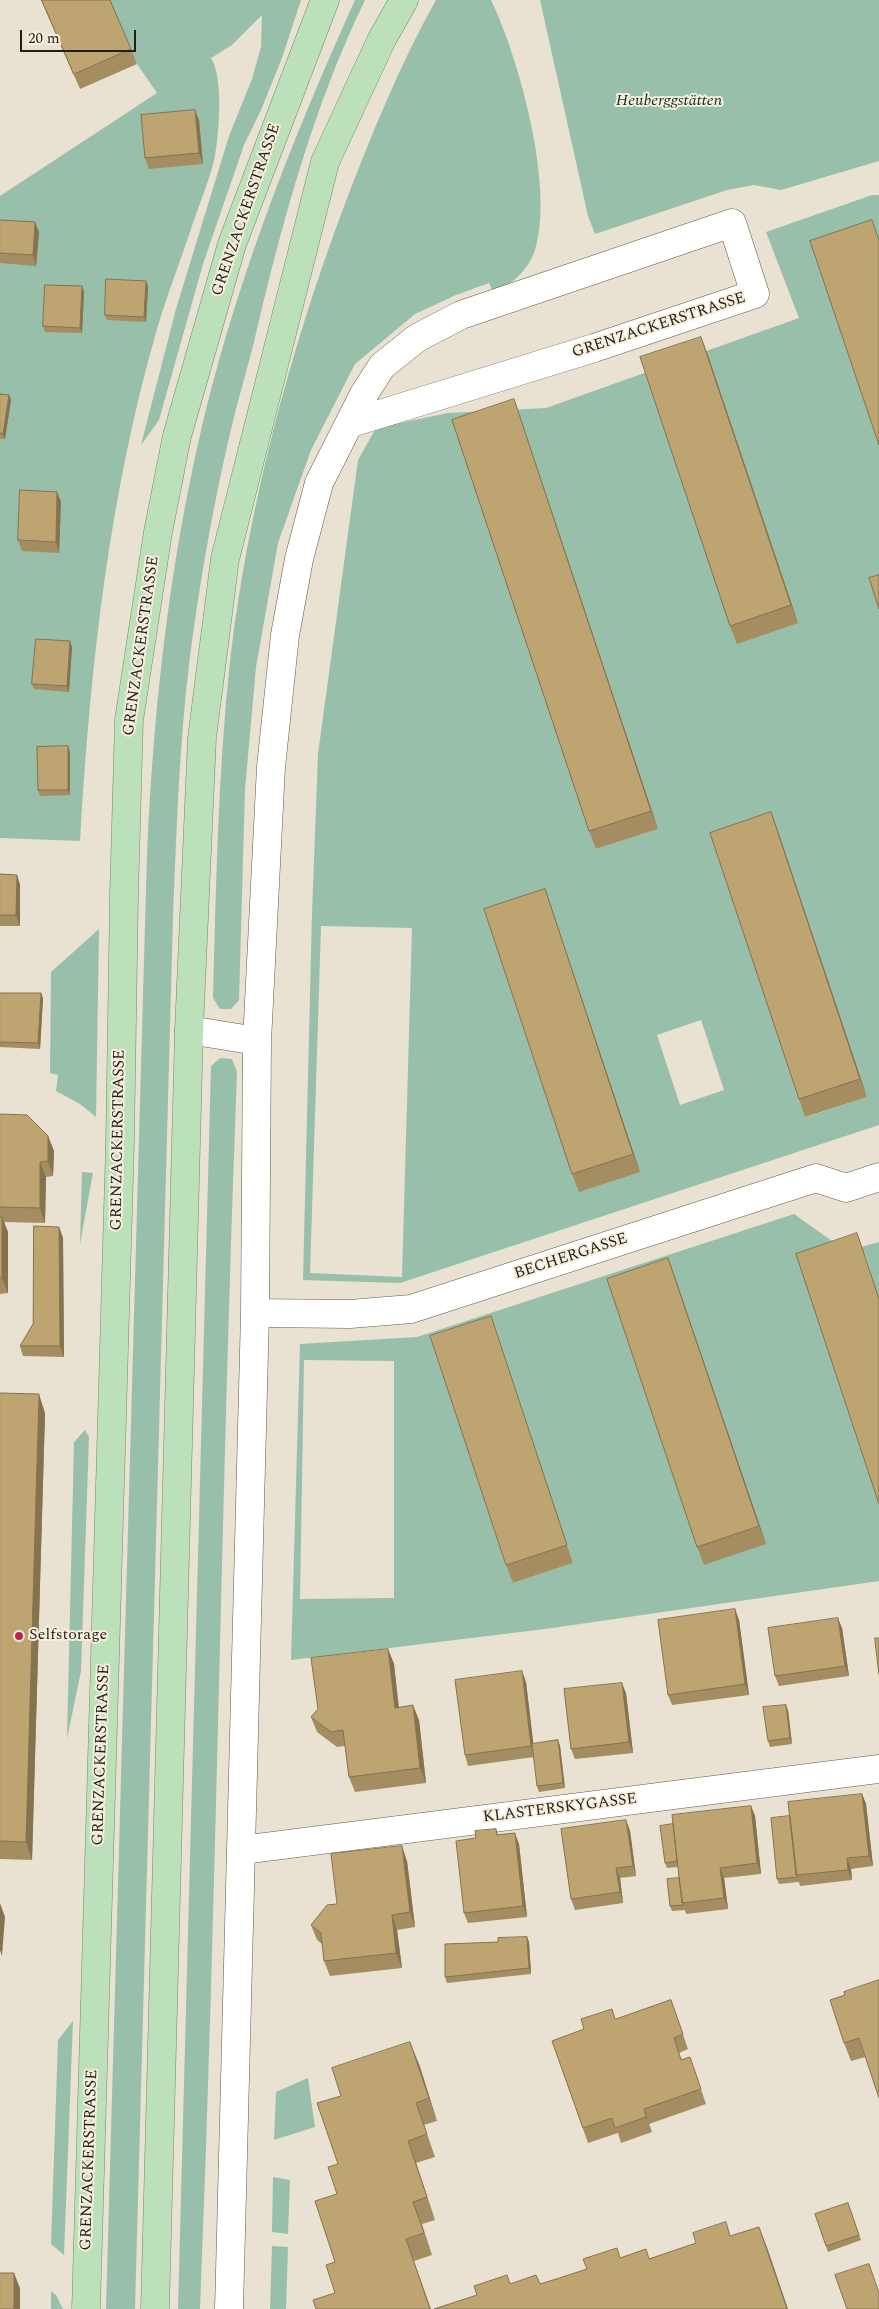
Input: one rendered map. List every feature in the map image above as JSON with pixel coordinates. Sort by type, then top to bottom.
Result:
[{"type":"main road","name":"GRENZACKERSTRASSE","points":[[86,2309],[120,1142],[129,720],[158,532],[176,436],[232,244],[325,0]]},
{"type":"main road","points":[[155,2309],[189,1030],[202,738],[225,559],[325,162],[381,41],[404,0]]},
{"type":"street","name":"GRENZACKERSTRASSE","points":[[229,2309],[255,1313],[257,1042],[271,767],[285,635],[299,559],[319,483],[364,394],[382,366],[438,325],[461,315],[732,223],[755,294],[594,348],[350,423]]},
{"type":"street","points":[[189,1030],[257,1042]]},
{"type":"street","name":"BECHERGASSE","points":[[255,1313],[350,1314],[412,1309],[816,1178],[846,1188],[879,1176]]},
{"type":"street","name":"KLASTERSKYGASSE","points":[[242,1850],[879,1769]]},
{"type":"green space","points":[[109,0],[301,0],[282,58],[261,110],[244,145],[203,264],[159,420],[141,445],[176,309],[229,136],[252,79],[261,47],[262,15],[232,45],[211,58],[218,79],[219,93],[219,123],[216,151],[209,178],[157,329],[126,455],[104,582],[96,647],[80,841],[0,838],[0,196],[157,93],[137,64]]},
{"type":"green space","points":[[355,0],[365,0],[330,82],[300,168],[275,255],[232,426],[206,551],[186,694],[180,768],[173,917],[135,2309],[106,2309],[147,854],[157,703],[169,602],[186,503],[210,394],[226,337],[244,279],[285,166]]},
{"type":"green space","points":[[436,0],[491,0],[513,55],[531,125],[540,195],[540,227],[531,260],[512,282],[494,293],[489,283],[456,295],[415,314],[355,364],[311,450],[278,543],[256,667],[245,789],[239,1000],[231,1009],[220,1009],[213,998],[218,830],[226,703],[238,603],[259,489],[288,375],[323,264],[386,103],[422,25]]},
{"type":"green space","name":"Heuberggstätten","points":[[540,0],[879,0],[879,161],[781,190],[754,185],[727,190],[595,234],[588,216]]},
{"type":"green space","points":[[872,195],[879,195],[879,1125],[400,1283],[303,1280],[318,754],[358,460],[376,428],[448,413],[546,408],[799,318],[766,232]],"holes":[[[570,567],[658,829],[596,849],[528,645]],[[777,831],[867,1097],[805,1117]],[[321,926],[412,928],[402,1277],[310,1273]],[[701,1020],[724,1090],[680,1105],[657,1035]]]},
{"type":"green space","points":[[99,929],[96,1117],[80,1104],[56,1091],[58,1075],[50,1073],[51,972]]},
{"type":"green space","points":[[220,1058],[232,1059],[237,1072],[206,2154],[200,2309],[178,2309],[211,1066]]},
{"type":"green space","points":[[82,1172],[93,1173],[80,1244]]},
{"type":"green space","points":[[794,1214],[846,1251],[879,1242],[879,1297],[864,1252],[879,1503],[879,1581],[545,1629],[291,1660],[300,1344],[417,1337]],"holes":[[[497,1335],[573,1563],[513,1583],[492,1523]],[[304,1360],[394,1361],[394,1598],[300,1599]]]},
{"type":"green space","points":[[85,1430],[89,1437],[81,1671],[67,1739],[74,1442]]},
{"type":"green space","points":[[73,2021],[64,2255],[51,2244],[58,2040]]},
{"type":"green space","points":[[308,2078],[315,2127],[274,2140],[276,2092]]},
{"type":"green space","points":[[273,2177],[290,2180],[288,2234],[272,2232]]},
{"type":"green space","points":[[272,2246],[288,2247],[286,2309],[270,2309]]},
{"type":"green space","points":[[51,2291],[56,2295],[63,2309],[51,2309]]},
{"type":"building","points":[[42,0],[110,0],[131,49],[74,74]]},
{"type":"building","points":[[195,110],[199,153],[145,158],[141,115]]},
{"type":"building","points":[[0,220],[35,222],[33,255],[0,253]]},
{"type":"building","points":[[872,220],[879,240],[879,445],[810,241]]},
{"type":"building","points":[[106,279],[146,281],[144,317],[105,315]]},
{"type":"building","points":[[45,285],[82,286],[80,328],[43,326]]},
{"type":"building","points":[[701,337],[791,605],[730,626],[640,357]]},
{"type":"building","points":[[0,394],[9,395],[3,434],[0,433]]},
{"type":"building","points":[[514,399],[651,811],[589,831],[452,420]]},
{"type":"building","points":[[20,490],[57,492],[56,542],[18,540]]},
{"type":"building","points":[[879,575],[879,609],[869,578]]},
{"type":"building","points":[[36,639],[70,641],[67,686],[32,684]]},
{"type":"building","points":[[68,746],[68,790],[38,790],[37,747]]},
{"type":"building","points":[[771,812],[860,1079],[799,1099],[710,833]]},
{"type":"building","points":[[0,874],[17,875],[16,915],[0,915]]},
{"type":"building","points":[[545,889],[633,1154],[572,1174],[484,909]]},
{"type":"building","points":[[0,993],[41,993],[38,1043],[0,1042]]},
{"type":"building","points":[[0,1114],[27,1115],[48,1136],[48,1161],[40,1162],[40,1208],[0,1207]]},
{"type":"building","points":[[0,1217],[2,1217],[2,1278],[0,1278]]},
{"type":"building","points":[[34,1226],[59,1227],[60,1346],[20,1346],[33,1324]]},
{"type":"building","points":[[857,1233],[879,1299],[879,1504],[796,1254]]},
{"type":"building","points":[[668,1258],[759,1526],[697,1547],[607,1279]]},
{"type":"building","points":[[491,1316],[567,1545],[506,1565],[430,1336]]},
{"type":"building","name":"Selfstorage","points":[[0,1393],[39,1394],[26,1842],[0,1841]]},
{"type":"building","points":[[735,1609],[745,1684],[668,1695],[658,1620]]},
{"type":"building","points":[[838,1618],[845,1666],[775,1676],[768,1628]]},
{"type":"building","points":[[875,1638],[879,1638],[879,1674]]},
{"type":"building","points":[[388,1649],[395,1708],[413,1705],[420,1768],[349,1777],[343,1730],[331,1732],[311,1717],[318,1709],[311,1658]]},
{"type":"building","points":[[522,1671],[531,1746],[465,1755],[455,1680]]},
{"type":"building","points":[[622,1683],[629,1742],[571,1749],[564,1689]]},
{"type":"building","points":[[786,1705],[790,1738],[768,1741],[763,1707]]},
{"type":"building","points":[[558,1740],[563,1783],[537,1786],[532,1744]]},
{"type":"building","points":[[862,1794],[869,1856],[847,1858],[848,1870],[796,1875],[788,1802]]},
{"type":"building","points":[[751,1806],[757,1863],[720,1868],[724,1898],[682,1903],[672,1815]]},
{"type":"building","points":[[790,1816],[797,1877],[777,1879],[771,1818]]},
{"type":"building","points":[[626,1820],[633,1866],[616,1868],[620,1892],[571,1899],[561,1829]]},
{"type":"building","points":[[673,1824],[677,1861],[665,1863],[660,1826]]},
{"type":"building","points":[[496,1829],[497,1835],[515,1833],[523,1906],[464,1913],[456,1841],[476,1838],[475,1831]]},
{"type":"building","points":[[402,1846],[410,1912],[392,1915],[396,1953],[324,1961],[321,1933],[311,1925],[327,1905],[337,1904],[331,1854]]},
{"type":"building","points":[[679,1878],[683,1905],[670,1906],[667,1879]]},
{"type":"building","points":[[527,1937],[529,1968],[445,1977],[445,1944],[498,1942],[498,1938]]},
{"type":"building","points":[[879,1980],[879,2098],[859,2038],[844,2043],[830,2000],[845,1995],[844,1992]]},
{"type":"building","points":[[671,2000],[683,2034],[674,2038],[681,2060],[690,2057],[701,2089],[644,2109],[646,2117],[615,2128],[612,2118],[583,2128],[552,2041],[584,2029],[581,2019],[612,2009],[615,2019]]},
{"type":"building","points":[[410,2042],[429,2098],[416,2103],[427,2134],[408,2141],[427,2197],[413,2202],[424,2233],[406,2239],[430,2309],[316,2309],[313,2300],[335,2293],[326,2265],[335,2262],[315,2201],[337,2194],[328,2167],[338,2164],[317,2103],[341,2096],[332,2068]]},
{"type":"building","points":[[848,2203],[859,2235],[826,2246],[815,2214]]},
{"type":"building","points":[[726,2222],[730,2236],[759,2227],[787,2309],[434,2309],[477,2295],[474,2286],[507,2275],[510,2284],[536,2275],[540,2284],[587,2269],[583,2259],[617,2248],[620,2258],[646,2249],[649,2259],[696,2243],[693,2233]]},
{"type":"building","points":[[869,2264],[879,2293],[879,2309],[847,2309],[835,2275]]},
{"type":"building","points":[[0,2273],[14,2273],[14,2309],[0,2309]]},
{"type":"place","name":"Selfstorage","points":[[19,1636]]}]
